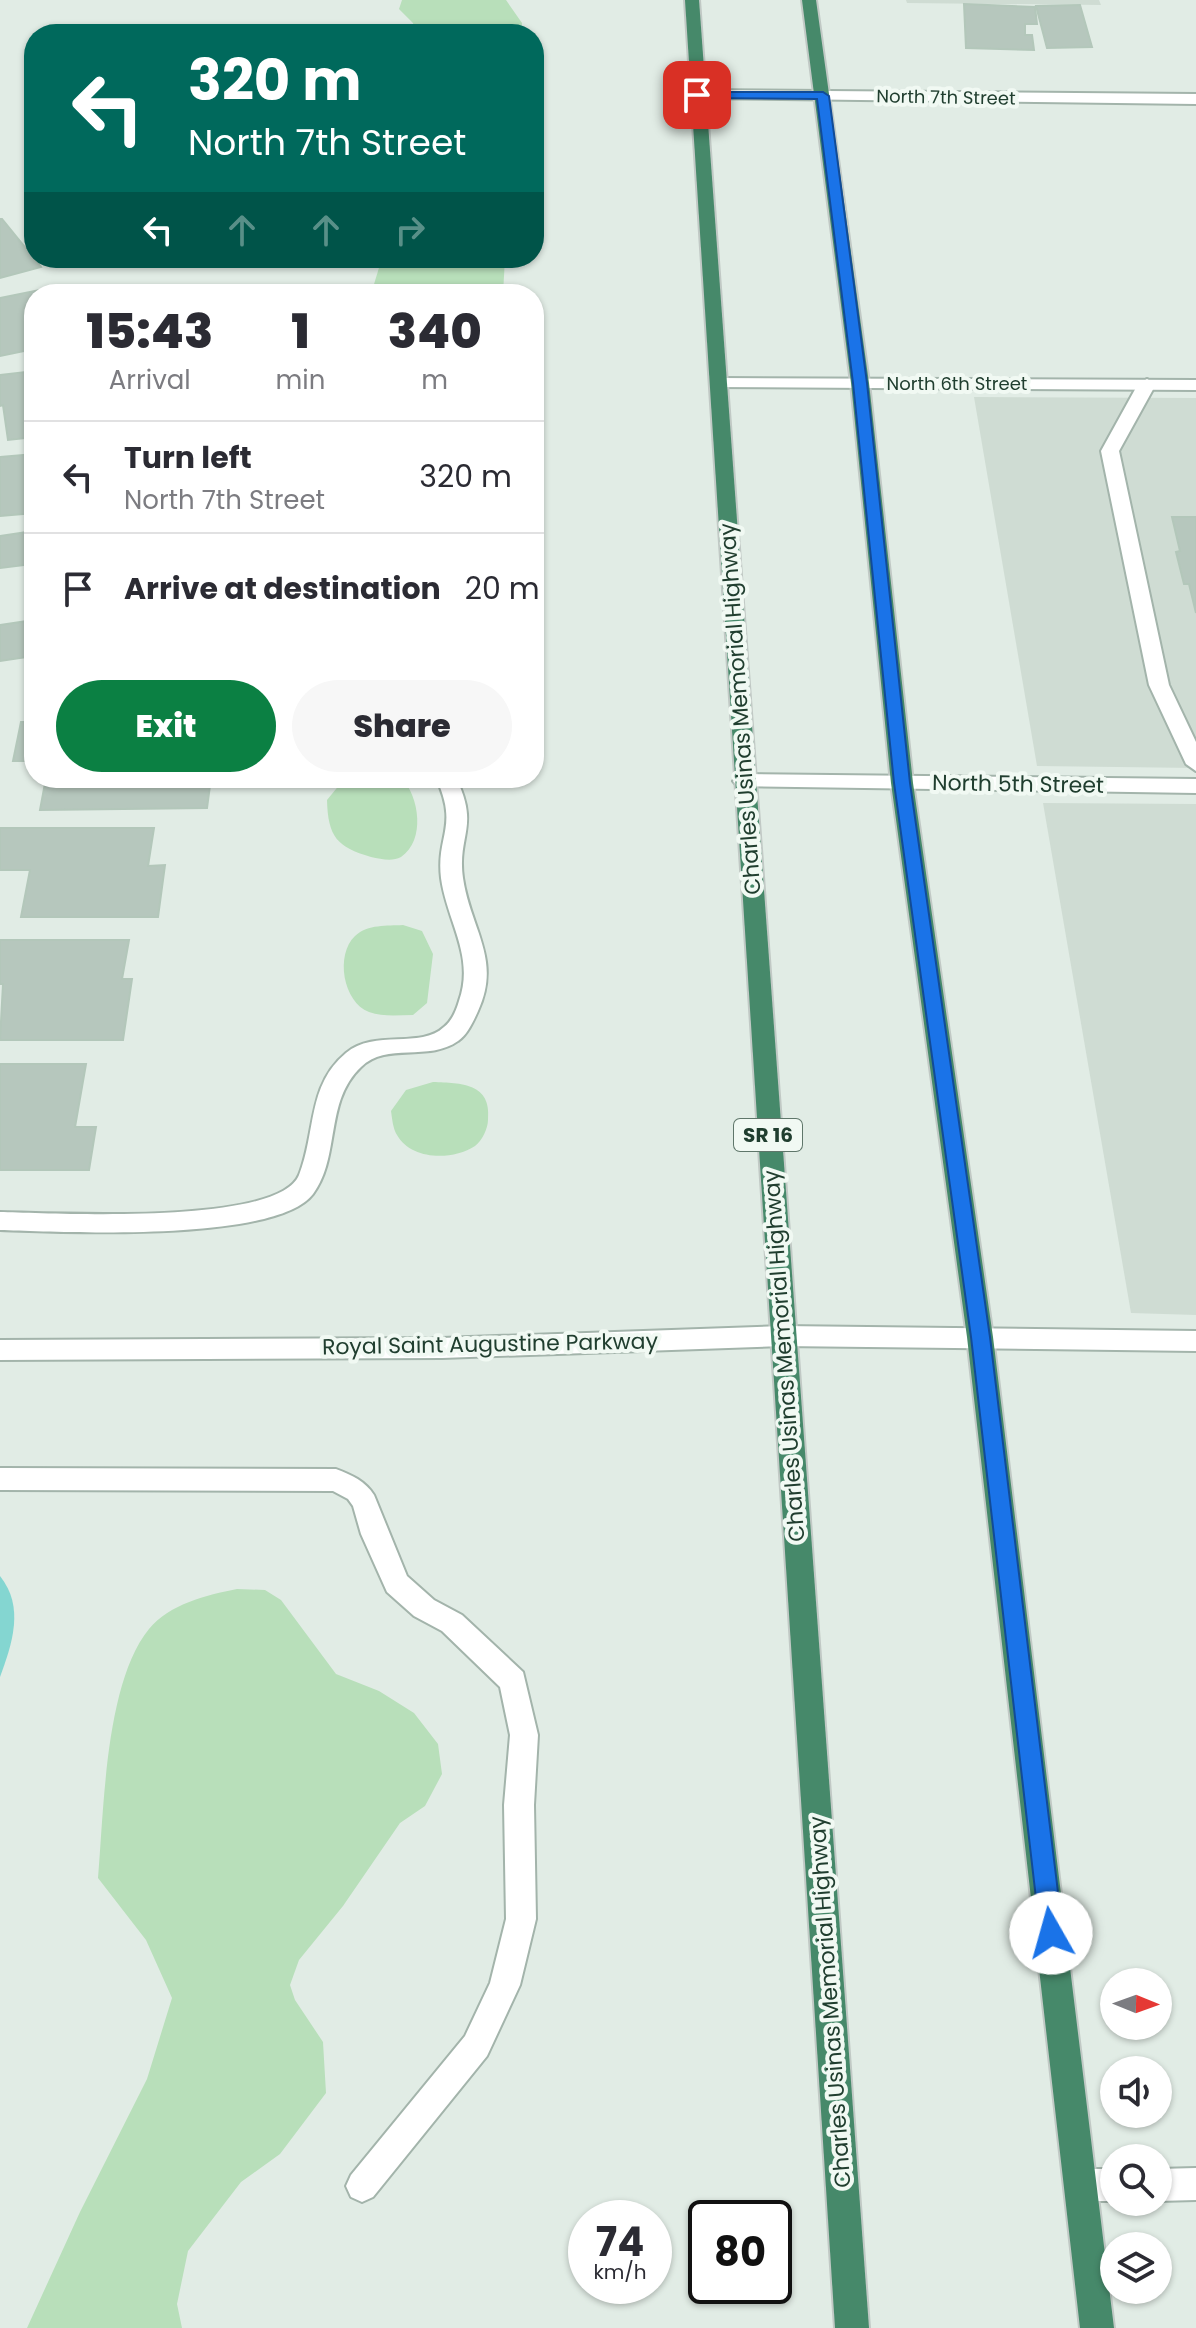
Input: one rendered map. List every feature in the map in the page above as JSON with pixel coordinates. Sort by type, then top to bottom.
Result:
[{"type":"highway","name":"Charles Usinas Memorial Highway","points":[[692,0],[852,2328]]},
{"type":"highway","points":[[809,0],[860,383],[902,783],[980,1337],[1097,2328]]},
{"type":"street","name":"North 7th Street","points":[[697,95],[1196,99]]},
{"type":"street","name":"North 6th Street","points":[[719,383],[1196,385]]},
{"type":"street","points":[[1147,384],[1110,451],[1159,685],[1196,764]]},
{"type":"street","name":"North 5th Street","points":[[744,781],[1196,786]]},
{"type":"street","points":[[0,1221],[166,1221],[235,1217],[281,1205],[302,1193],[312,1171],[323,1108],[335,1079],[358,1055],[374,1049],[419,1044],[448,1036],[463,1019],[473,999],[477,954],[452,880],[450,854],[459,819],[449,788]]},
{"type":"street","name":"Royal Saint Augustine Parkway","points":[[0,1350],[442,1348],[782,1336],[1196,1341]]},
{"type":"street","points":[[0,1479],[336,1480],[357,1491],[365,1503],[374,1534],[397,1584],[424,1608],[452,1623],[513,1681],[524,1735],[519,1805],[521,1919],[505,1985],[476,2046],[362,2186]]},
{"type":"street","points":[[1172,2185],[1196,2184]]},
{"type":"street","points":[[1081,2185],[1100,2185]]},
{"type":"shaded area","points":[[906,0],[1099,0],[1101,5],[907,3]]},
{"type":"shaded area","points":[[974,397],[1196,398],[1196,768],[1037,766]]},
{"type":"shaded area","points":[[1043,803],[1196,804],[1196,1315],[1131,1313]]},
{"type":"green space","points":[[402,0],[506,0],[522,24],[413,24],[399,9]]},
{"type":"green space","points":[[379,268],[504,268],[504,284],[374,284]]},
{"type":"green space","points":[[337,788],[409,788],[416,807],[417,830],[409,850],[398,859],[390,860],[350,849],[332,832],[327,800]]},
{"type":"green space","points":[[403,925],[422,931],[433,954],[427,1003],[413,1015],[369,1012],[360,1007],[348,989],[345,954],[355,936],[366,929]]},
{"type":"green space","points":[[433,1082],[464,1085],[480,1092],[485,1099],[488,1123],[475,1146],[455,1154],[433,1156],[412,1149],[397,1135],[391,1111],[406,1090]]},
{"type":"green space","points":[[237,1589],[265,1590],[281,1600],[336,1674],[379,1691],[414,1713],[438,1744],[442,1774],[425,1806],[400,1823],[343,1906],[299,1960],[290,1985],[295,2000],[323,2042],[326,2093],[280,2154],[241,2182],[188,2251],[177,2304],[182,2328],[27,2328],[80,2212],[147,2079],[172,1998],[146,1940],[98,1878],[109,1748],[123,1681],[134,1652],[158,1620],[189,1602]]},
{"type":"water","points":[[0,1576],[12,1600],[14,1626],[0,1677]]},
{"type":"building","points":[[964,4],[1035,7],[1037,24],[1025,24],[1025,35],[1032,35],[1034,50],[966,48]]},
{"type":"building","points":[[1080,5],[1092,47],[1047,48],[1036,6]]},
{"type":"building","points":[[2,219],[24,246],[24,268],[37,268],[0,278]]},
{"type":"building","points":[[24,293],[24,351],[0,356],[0,298]]},
{"type":"building","points":[[24,372],[24,438],[8,440],[3,405],[0,406],[0,375]]},
{"type":"building","points":[[24,455],[24,514],[0,516],[0,457]]},
{"type":"building","points":[[1172,517],[1196,517],[1196,613],[1176,552],[1180,551]]},
{"type":"building","points":[[24,532],[24,565],[0,568],[0,536]]},
{"type":"building","points":[[24,621],[24,657],[0,661],[0,625]]},
{"type":"building","points":[[21,722],[24,722],[24,761],[13,761]]},
{"type":"building","points":[[44,788],[210,788],[207,808],[40,810]]},
{"type":"building","points":[[0,828],[154,828],[148,866],[165,865],[158,917],[21,917],[30,870],[0,870]]},
{"type":"building","points":[[0,940],[129,940],[122,979],[132,979],[123,1040],[0,1040],[3,984],[0,984]]},
{"type":"building","points":[[0,1064],[86,1064],[75,1127],[96,1127],[89,1170],[0,1170]]},
{"type":"route","points":[[697,95],[823,96],[860,383],[902,783],[980,1337],[1051,1933]]}]
